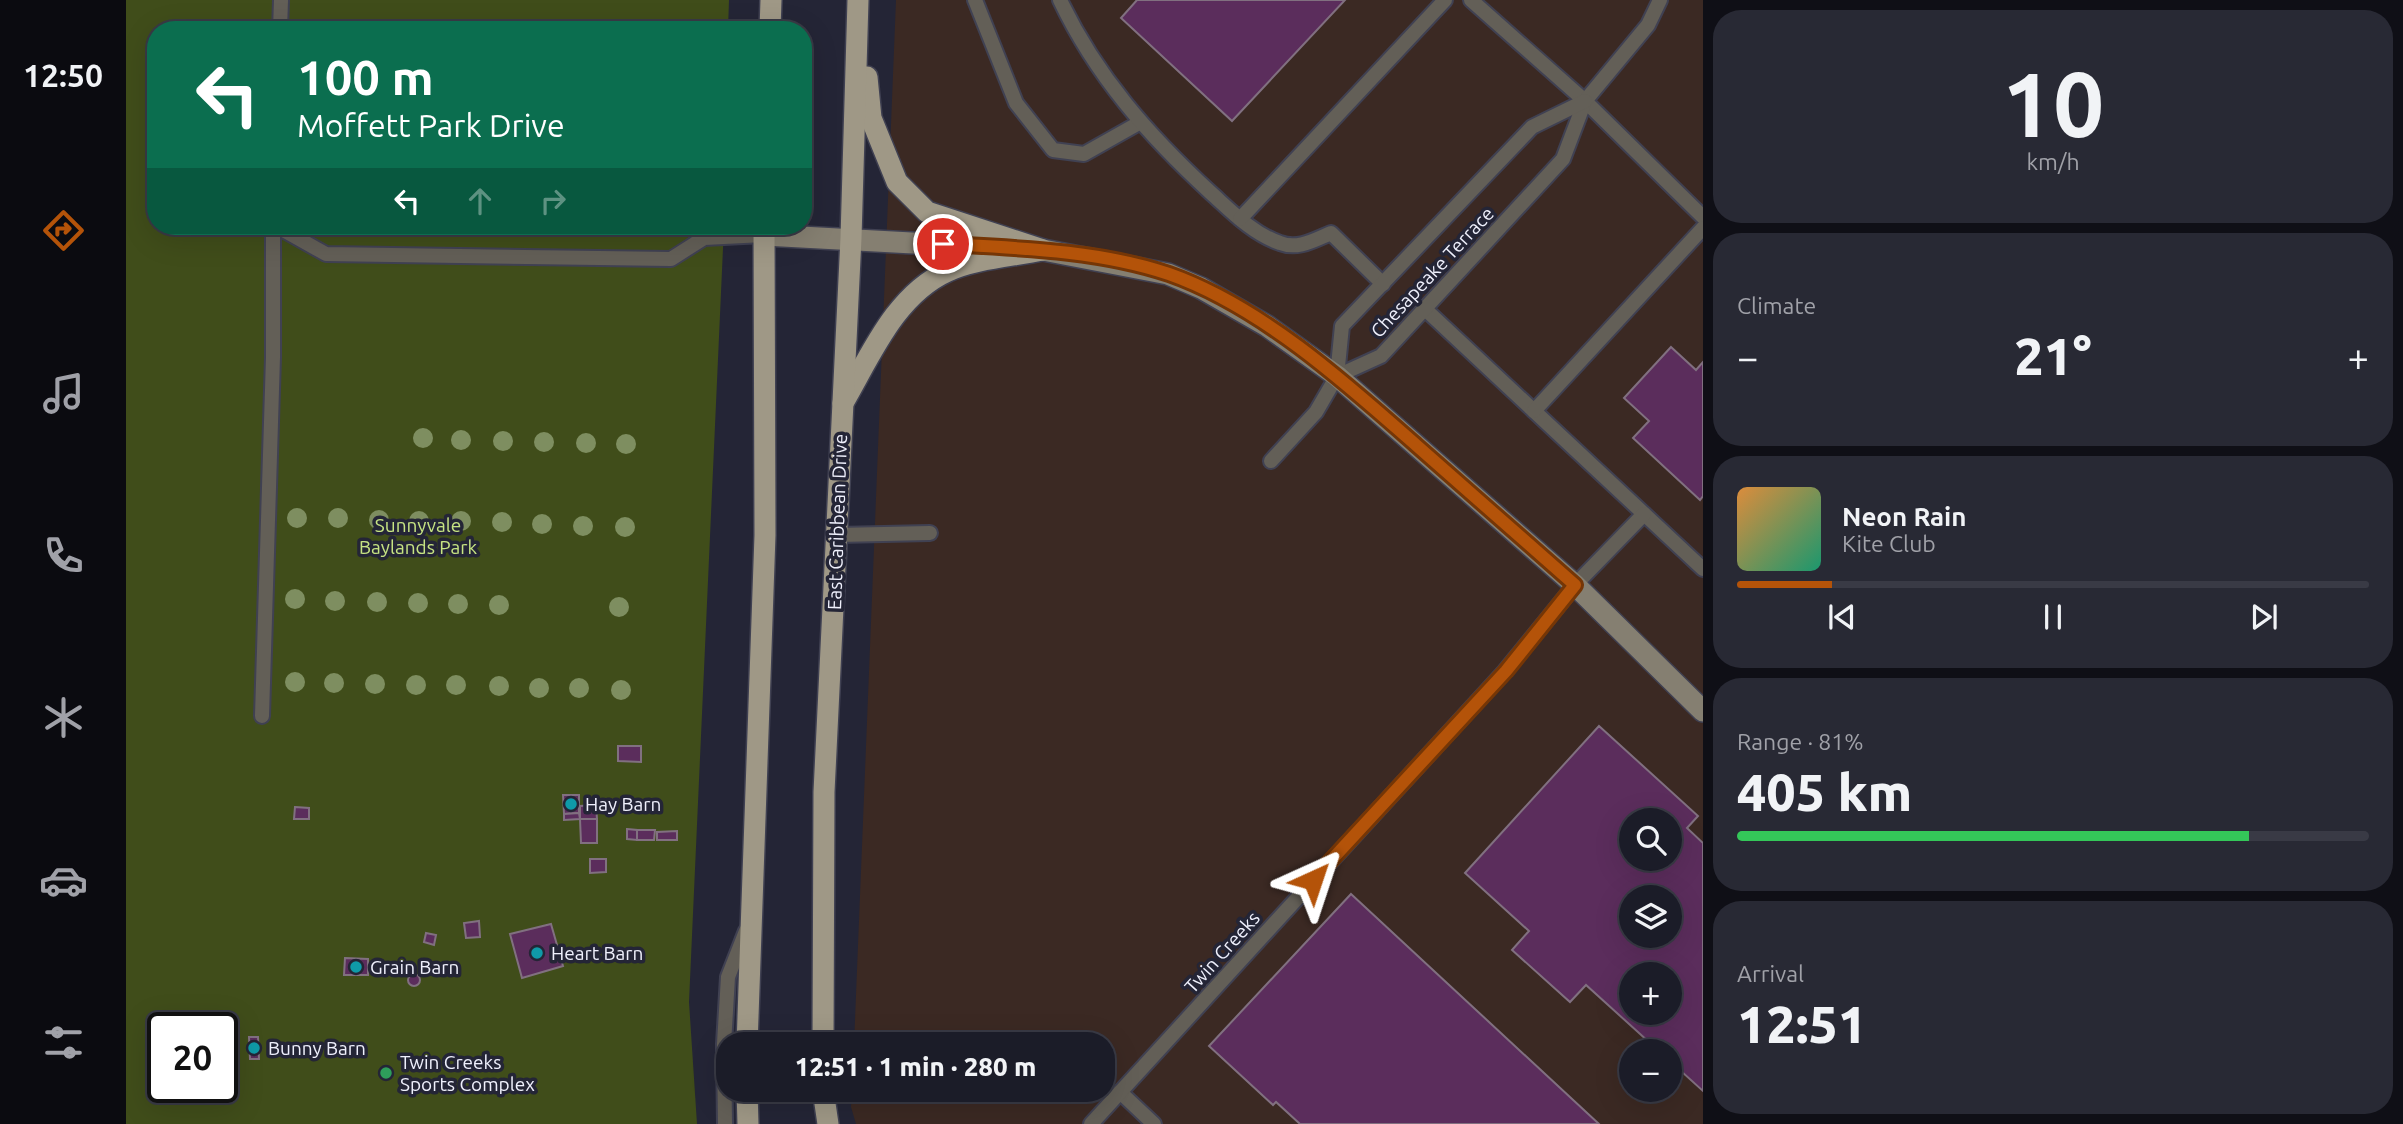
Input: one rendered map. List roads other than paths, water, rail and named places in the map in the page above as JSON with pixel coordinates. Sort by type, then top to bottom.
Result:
[{"type":"main road","points":[[770,21],[771,0]]},
{"type":"main road","points":[[859,0],[871,118],[897,182],[927,212],[1043,250]]},
{"type":"main road","name":"East Caribbean Drive","points":[[823,1032],[824,792],[851,238],[859,0]]},
{"type":"main road","points":[[747,1032],[765,535],[764,235]]},
{"type":"main road","points":[[842,405],[902,305],[924,285],[950,270],[1043,250]]},
{"type":"main road","points":[[747,1102],[748,1124]]},
{"type":"main road","points":[[825,1102],[828,1124]]},
{"type":"street","points":[[812,235],[1043,250],[1168,274],[1201,288],[1267,326],[1337,376],[1575,585],[1703,711]]},
{"type":"lane","points":[[280,21],[281,0]]},
{"type":"lane","points":[[975,0],[1016,103],[1053,150],[1084,154],[1139,123]]},
{"type":"lane","points":[[1060,0],[1089,55],[1139,123],[1240,219],[1280,243],[1301,246],[1331,233],[1382,284]]},
{"type":"lane","points":[[1240,219],[1445,0]]},
{"type":"lane","points":[[1471,0],[1585,101],[1703,217]]},
{"type":"lane","name":"Chesapeake Terrace","points":[[1337,376],[1381,356],[1563,159],[1585,101],[1648,25],[1660,0]]},
{"type":"lane","name":"Chesapeake Terrace","points":[[1337,376],[1342,326],[1532,127],[1585,101]]},
{"type":"lane","points":[[1534,411],[1703,228]]},
{"type":"lane","points":[[262,716],[275,235]]},
{"type":"lane","points":[[291,235],[326,254],[671,259],[705,238],[730,235]]},
{"type":"lane","points":[[701,235],[705,238]]},
{"type":"lane","points":[[1425,309],[1703,569]]},
{"type":"lane","points":[[1271,461],[1316,412],[1337,376]]},
{"type":"lane","name":"Twin Creeks","points":[[1091,1124],[1506,671],[1575,585],[1644,514]]},
{"type":"lane","points":[[837,535],[930,533]]},
{"type":"lane","points":[[725,1124],[724,1044],[728,977],[751,920]]},
{"type":"lane","points":[[1120,1093],[1154,1124]]},
{"type":"place","name":"Hay Barn","points":[[571,804]]},
{"type":"place","name":"Heart Barn","points":[[537,953]]},
{"type":"place","name":"Grain Barn","points":[[356,967]]},
{"type":"place","name":"Bunny Barn","points":[[254,1048]]},
{"type":"place","name":"Twin Creeks Sports Complex","points":[[386,1073]]},
{"type":"park label","name":"Sunnyvale Baylands Park","points":[[418,536]]}]
